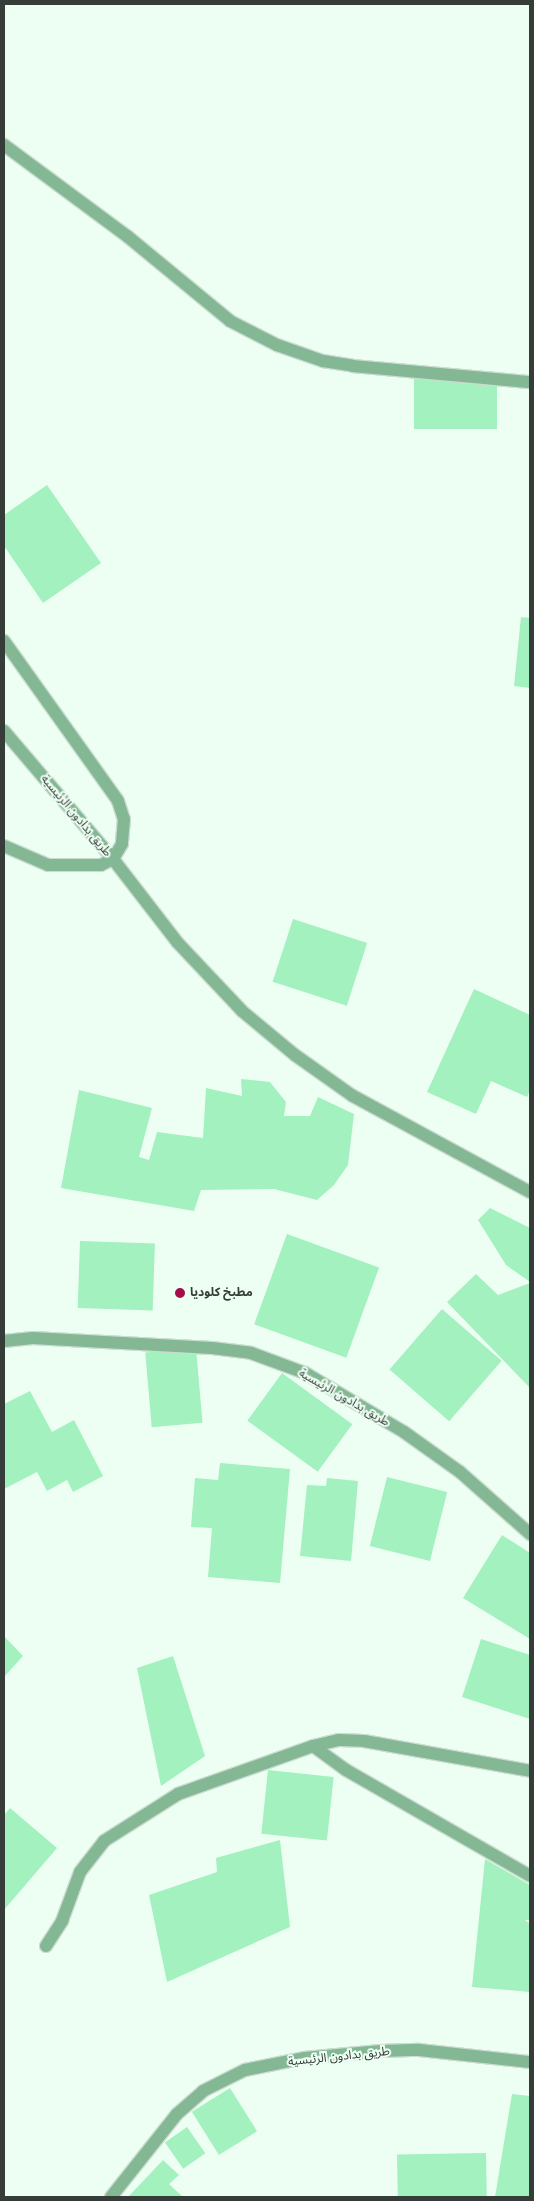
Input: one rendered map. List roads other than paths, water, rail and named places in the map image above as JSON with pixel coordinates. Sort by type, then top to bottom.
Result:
[{"type":"street","points":[[4,146],[127,236],[230,321],[277,346],[323,361],[353,366],[530,382]]},
{"type":"street","points":[[4,641],[118,801],[124,819],[122,844],[113,859],[178,943],[242,1011],[295,1055],[353,1096],[530,1192]]},
{"type":"street","name":"طريق بدادون الرئيسية","points":[[4,731],[113,859],[100,866],[48,865],[4,846]]},
{"type":"street","name":"طريق بدادون الرئيسية","points":[[4,1341],[33,1338],[212,1348],[251,1354],[305,1373],[404,1432],[444,1461],[530,1534]]},
{"type":"street","points":[[46,1946],[65,1915],[80,1872],[104,1841],[178,1794],[257,1764],[313,1746],[339,1740],[364,1741],[530,1771]]},
{"type":"street","points":[[313,1746],[346,1770],[530,1876]]},
{"type":"street","name":"طريق بدادون الرئيسية","points":[[112,2197],[177,2114],[203,2091],[245,2070],[304,2058],[380,2051],[419,2050],[530,2062]]},
{"type":"place","name":"مطبخ كلوديا","points":[[180,1293]]}]
